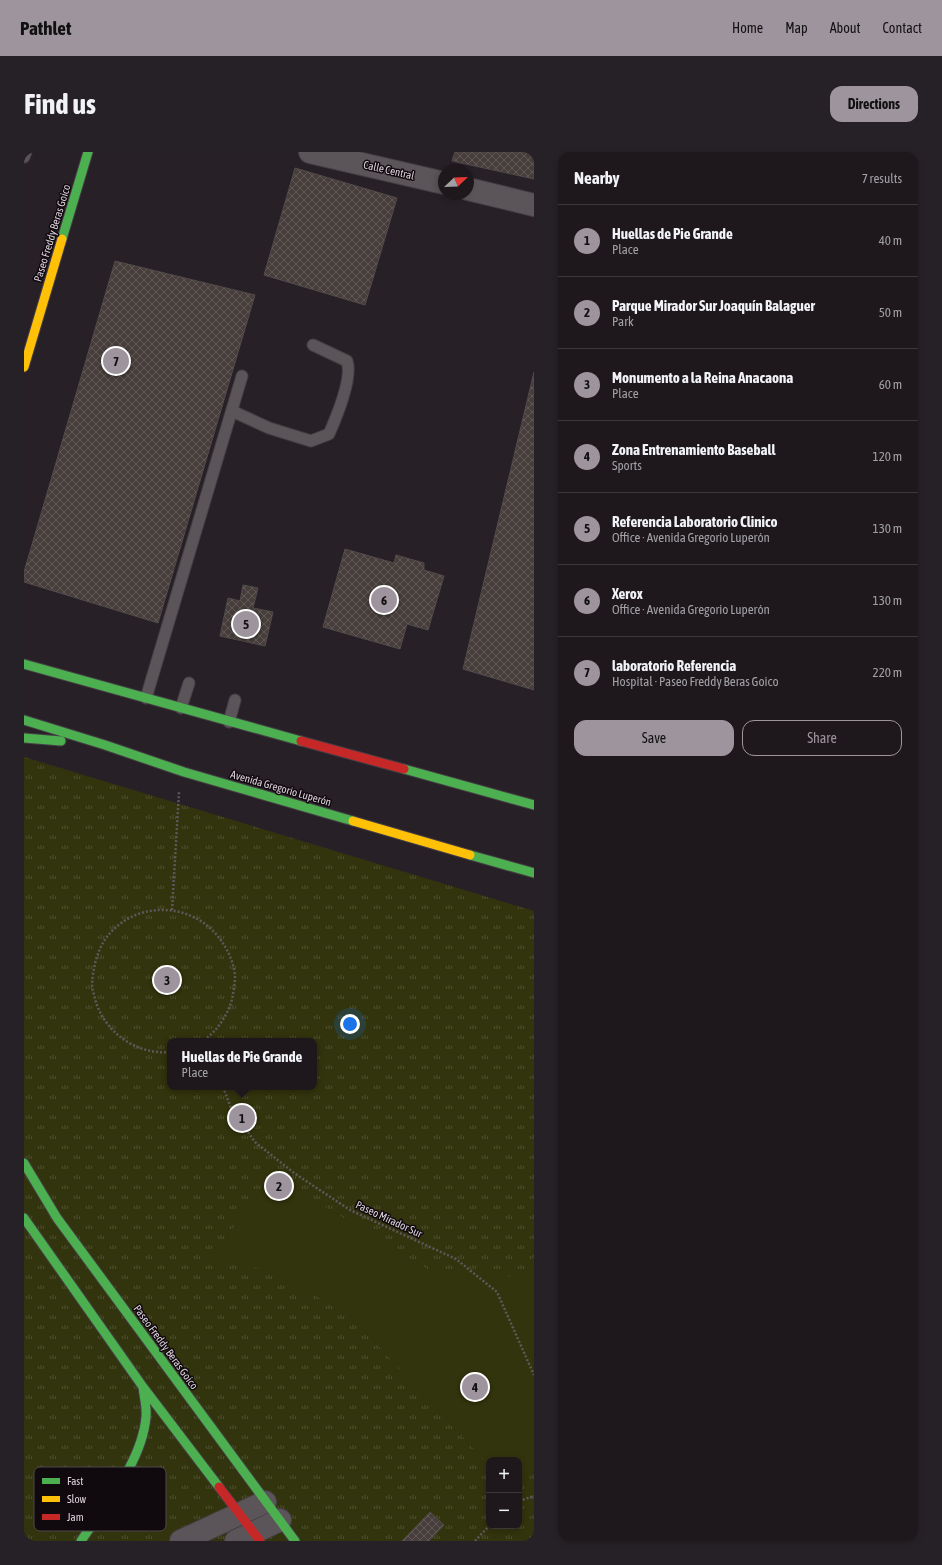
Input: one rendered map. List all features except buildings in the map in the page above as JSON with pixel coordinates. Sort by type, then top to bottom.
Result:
[{"type":"street","name":"Paseo Freddy Beras Goico","points":[[24,367],[88,152]]},
{"type":"street","name":"Calle Central","points":[[310,152],[438,183]]},
{"type":"street","points":[[474,190],[534,205]]},
{"type":"street","points":[[24,664],[534,806]]},
{"type":"street","name":"Avenida Gregorio Luperón","points":[[24,720],[105,745],[184,772],[534,872]]},
{"type":"street","points":[[24,738],[105,745]]},
{"type":"street","name":"Paseo Freddy Beras Goico","points":[[24,1163],[57,1218],[295,1541]]},
{"type":"street","points":[[24,1218],[143,1387],[238,1514],[250,1538],[280,1520]]},
{"type":"street","points":[[129,1467],[141,1441],[146,1417],[143,1387]]},
{"type":"street","points":[[181,1541],[265,1502]]},
{"type":"street","points":[[80,1541],[87,1531]]},
{"type":"lane","points":[[24,157],[26,152]]},
{"type":"lane","points":[[232,411],[269,428],[312,441],[328,434],[338,414],[349,369],[347,362],[313,346]]},
{"type":"lane","points":[[146,698],[242,376]]},
{"type":"lane","points":[[182,708],[189,683]]},
{"type":"lane","points":[[229,722],[235,700]]},
{"type":"path","points":[[172,910],[178,797],[184,772]]},
{"type":"path","points":[[167,1052],[157,1053],[133,1046],[113,1031],[98,1010],[92,986],[95,961],[106,938],[124,921],[148,911],[172,910],[196,917],[215,932],[229,952],[235,976],[232,1000],[222,1022],[207,1038]]},
{"type":"path","name":"Paseo Mirador Sur","points":[[224,1090],[231,1108],[255,1142],[294,1173],[350,1210],[456,1259],[497,1292],[534,1375]]},
{"type":"path","points":[[522,1500],[534,1496]]},
{"type":"path","points":[[475,1541],[486,1529]]},
{"type":"green space","points":[[24,757],[534,911],[534,1541],[24,1541]]},
{"type":"green space","points":[[275,1176],[432,1272],[519,1277],[534,1257],[534,1473],[522,1472],[522,1457],[486,1457],[486,1462],[348,1313],[266,1270],[208,1259]]},
{"type":"traffic: fast","points":[[62,239],[88,152]]},
{"type":"traffic: fast","points":[[24,664],[301,741]]},
{"type":"traffic: fast","points":[[24,720],[105,745],[184,772],[353,821]]},
{"type":"traffic: fast","points":[[24,738],[61,741]]},
{"type":"traffic: fast","points":[[404,769],[534,805]]},
{"type":"traffic: fast","points":[[470,855],[534,873]]},
{"type":"traffic: fast","points":[[24,1163],[57,1218],[295,1541]]},
{"type":"traffic: fast","points":[[24,1218],[143,1387],[219,1487]]},
{"type":"traffic: fast","points":[[130,1467],[138,1450],[146,1417],[143,1387]]},
{"type":"traffic: fast","points":[[81,1541],[88,1531]]},
{"type":"traffic: slow","points":[[24,367],[62,239]]},
{"type":"traffic: slow","points":[[353,821],[470,855]]},
{"type":"traffic: jam","points":[[301,741],[404,769]]},
{"type":"traffic: jam","points":[[219,1487],[260,1541]]},
{"type":"place","name":"laboratorio Referencia","points":[[116,361]]},
{"type":"place","name":"Xerox","points":[[384,600]]},
{"type":"place","name":"Referencia Laboratorio Clinico","points":[[246,624]]},
{"type":"place","name":"Monumento a la Reina Anacaona","points":[[167,980]]},
{"type":"place","name":"Huellas de Pie Grande","points":[[242,1118]]},
{"type":"place","name":"Parque Mirador Sur Joaquín Balaguer","points":[[279,1186]]},
{"type":"place","name":"Zona Entrenamiento Baseball","points":[[475,1387]]}]
